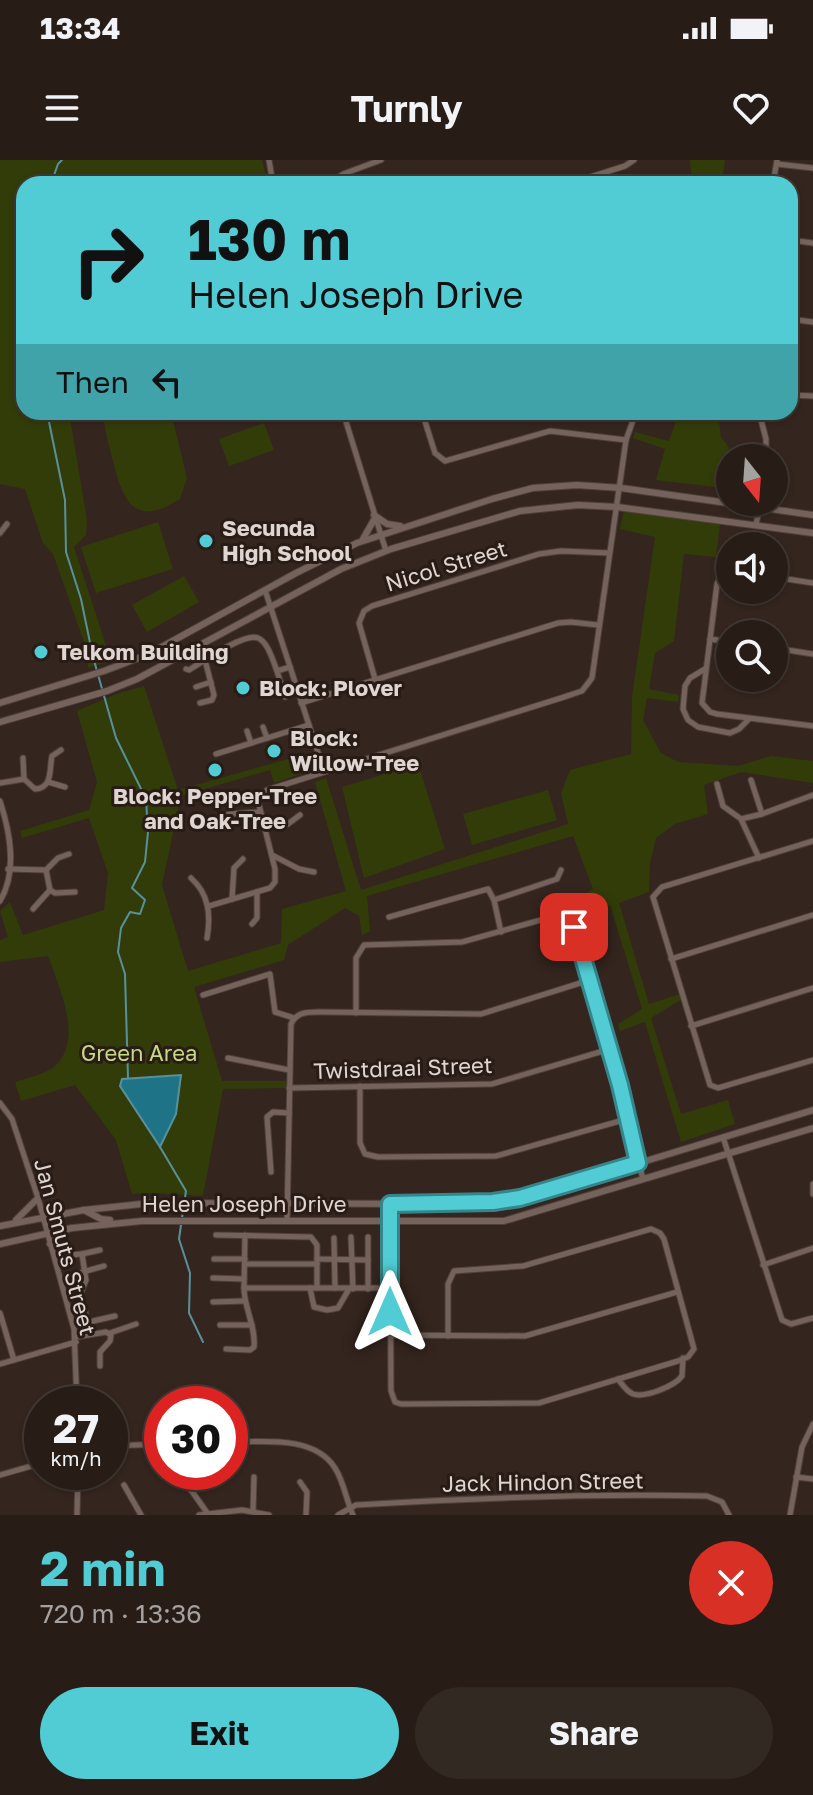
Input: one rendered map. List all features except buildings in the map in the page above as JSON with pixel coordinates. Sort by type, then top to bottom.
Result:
[{"type":"street","points":[[340,176],[381,160]]},
{"type":"street","points":[[593,176],[634,160]]},
{"type":"street","points":[[777,162],[813,168]]},
{"type":"street","points":[[346,420],[386,551]]},
{"type":"street","points":[[425,420],[435,453],[445,461],[550,431],[626,440]]},
{"type":"street","points":[[209,906],[270,888],[275,882],[260,812],[259,797],[267,790],[582,691],[592,678],[626,440],[633,420]]},
{"type":"street","points":[[761,420],[766,444]]},
{"type":"street","points":[[357,543],[533,488],[577,485],[716,499]]},
{"type":"street","points":[[0,722],[107,691],[137,679],[341,569],[386,551],[520,511],[578,505],[617,507],[813,533]]},
{"type":"street","points":[[788,510],[813,515]]},
{"type":"street","points":[[756,524],[758,516]]},
{"type":"street","points":[[375,517],[387,524],[405,526]]},
{"type":"street","points":[[0,703],[104,671],[162,648],[264,590],[364,539],[375,517]]},
{"type":"street","points":[[0,533],[7,524]]},
{"type":"street","name":"Nicol Street","points":[[375,679],[359,623],[364,611],[372,606],[539,554],[561,551],[609,553]]},
{"type":"street","points":[[788,579],[813,583]]},
{"type":"street","points":[[264,590],[324,771]]},
{"type":"street","points":[[716,592],[702,694],[705,708],[717,714],[813,726]]},
{"type":"street","points":[[301,703],[558,623],[598,625]]},
{"type":"street","points":[[186,669],[230,646],[253,637],[259,638],[266,645],[285,697]]},
{"type":"street","points":[[710,639],[716,640]]},
{"type":"street","points":[[788,650],[813,654]]},
{"type":"street","points":[[200,703],[213,698],[205,660]]},
{"type":"street","points":[[277,671],[290,667]]},
{"type":"street","points":[[705,669],[690,678],[685,686],[683,709],[688,720],[698,727],[730,733],[750,718]]},
{"type":"street","points":[[196,687],[211,682]]},
{"type":"street","points":[[216,754],[309,725]]},
{"type":"street","points":[[263,727],[267,738]]},
{"type":"street","points":[[247,731],[251,743]]},
{"type":"street","points":[[23,758],[24,779],[35,789],[48,782],[52,756],[61,750]]},
{"type":"street","points":[[0,783],[24,779]]},
{"type":"street","points":[[751,780],[762,814]]},
{"type":"street","points":[[48,782],[65,787]]},
{"type":"street","points":[[717,784],[726,810],[741,819],[759,858]]},
{"type":"street","points":[[741,819],[812,798]]},
{"type":"street","points":[[0,801],[11,844],[1,900]]},
{"type":"street","points":[[203,822],[230,814],[260,812]]},
{"type":"street","points":[[264,824],[288,824],[300,815]]},
{"type":"street","points":[[813,841],[662,887],[655,893],[653,902],[708,1083],[718,1088],[813,1060]]},
{"type":"street","points":[[8,869],[46,870],[58,858],[69,854]]},
{"type":"street","points":[[271,854],[299,869],[314,872]]},
{"type":"street","points":[[232,899],[234,868],[243,859]]},
{"type":"street","points":[[46,870],[50,890],[55,893],[75,892]]},
{"type":"street","points":[[494,900],[557,879],[561,870]]},
{"type":"street","points":[[191,878],[202,890],[209,906],[207,938]]},
{"type":"street","points":[[389,917],[484,889],[490,891],[494,900],[501,932]]},
{"type":"street","points":[[33,909],[50,890]]},
{"type":"street","points":[[252,924],[257,918],[257,892]]},
{"type":"street","points":[[671,959],[813,915]]},
{"type":"street","points":[[356,1013],[356,958],[364,945],[462,942],[560,916],[567,918],[574,927],[590,980],[644,1180]]},
{"type":"street","points":[[203,995],[270,974],[275,1012],[292,1021]]},
{"type":"street","points":[[292,1021],[310,1012],[481,1014],[590,980]]},
{"type":"street","points":[[691,1026],[813,988]]},
{"type":"street","points":[[287,1221],[292,1021]]},
{"type":"street","name":"Twistdraai Street","points":[[289,1088],[492,1084],[610,1049]]},
{"type":"street","points":[[228,1058],[289,1070]]},
{"type":"street","points":[[360,1086],[360,1143],[365,1154],[378,1157],[496,1156],[627,1119]]},
{"type":"street","name":"Jan Smuts Street","points":[[1,1104],[12,1119],[43,1213],[76,1339],[77,1386]]},
{"type":"street","name":"Helen Joseph Drive","points":[[0,1226],[43,1213],[61,1214],[151,1203],[493,1202],[520,1198],[813,1110]]},
{"type":"street","points":[[271,1172],[268,1114],[289,1113]]},
{"type":"street","name":"Helen Joseph Drive","points":[[0,1244],[72,1228],[122,1222],[504,1221],[813,1128]]},
{"type":"street","points":[[723,1137],[779,1313],[786,1322],[798,1323],[813,1318]]},
{"type":"street","points":[[813,1184],[813,1194]]},
{"type":"street","points":[[14,1223],[38,1198]]},
{"type":"street","points":[[390,1204],[391,1395],[395,1402],[539,1403],[683,1358],[693,1352],[694,1345],[664,1239],[656,1230],[645,1229],[512,1268],[454,1271],[448,1284],[448,1336]]},
{"type":"street","points":[[84,1210],[101,1219],[122,1222]]},
{"type":"street","points":[[50,1244],[72,1228]]},
{"type":"street","points":[[216,1235],[306,1236],[315,1240],[314,1307],[327,1310],[338,1308],[351,1289],[351,1237]]},
{"type":"street","points":[[226,1349],[252,1349],[255,1344],[244,1301],[245,1235]]},
{"type":"street","points":[[368,1237],[368,1289]]},
{"type":"street","points":[[334,1238],[335,1288]]},
{"type":"street","points":[[763,1265],[813,1248]]},
{"type":"street","points":[[69,1255],[100,1250]]},
{"type":"street","points":[[82,1254],[86,1280],[80,1295],[92,1334]]},
{"type":"street","points":[[214,1259],[368,1260]]},
{"type":"street","points":[[76,1274],[104,1266]]},
{"type":"street","points":[[213,1278],[244,1279]]},
{"type":"street","points":[[244,1288],[389,1288]]},
{"type":"street","points":[[390,1335],[525,1336],[677,1292]]},
{"type":"street","points":[[213,1302],[244,1301]]},
{"type":"street","points":[[0,1313],[14,1360]]},
{"type":"street","points":[[89,1322],[115,1316]]},
{"type":"street","points":[[0,1364],[92,1334],[110,1333],[136,1324]]},
{"type":"street","points":[[220,1325],[252,1325]]},
{"type":"street","points":[[100,1366],[100,1352],[110,1341],[110,1333]]},
{"type":"street","points":[[618,1379],[630,1392],[638,1395],[672,1385],[680,1380],[683,1358]]},
{"type":"street","points":[[790,1515],[802,1447],[813,1424]]},
{"type":"street","points":[[248,1442],[283,1442],[319,1453],[334,1466],[353,1515]]},
{"type":"street","points":[[0,1475],[24,1468]]},
{"type":"street","points":[[253,1512],[254,1477]]},
{"type":"street","points":[[796,1477],[813,1479]]},
{"type":"street","points":[[300,1482],[307,1492],[306,1515]]},
{"type":"street","points":[[77,1515],[78,1490]]},
{"type":"street","points":[[127,1490],[141,1515]]},
{"type":"street","points":[[191,1490],[208,1514]]},
{"type":"street","name":"Jack Hindon Street","points":[[350,1508],[506,1496],[692,1496],[715,1498],[722,1502],[729,1515]]},
{"type":"street","points":[[338,1515],[350,1508]]},
{"type":"street","points":[[199,1515],[242,1510],[269,1515]]},
{"type":"green space","points":[[0,160],[262,160],[266,176],[16,176],[16,420],[70,420],[87,520],[86,535],[74,547],[111,661],[88,668],[85,645],[53,554],[43,543],[25,489],[0,484]]},
{"type":"green space","points":[[690,160],[725,160],[723,176],[691,176]]},
{"type":"green space","points":[[104,420],[173,420],[187,478],[180,499],[152,511],[142,511],[133,506],[121,488]]},
{"type":"green space","points":[[676,420],[719,420],[721,438],[726,444],[716,444],[716,487],[656,480],[665,449],[633,438],[635,432],[669,441]]},
{"type":"green space","points":[[264,423],[274,450],[229,466],[219,439]]},
{"type":"green space","name":"Green Area","points":[[624,510],[720,524],[719,532],[716,532],[716,557],[684,554],[674,641],[655,653],[649,689],[679,695],[678,702],[647,698],[643,720],[661,753],[678,762],[738,766],[771,756],[813,761],[813,783],[741,772],[704,785],[708,814],[675,824],[656,838],[650,863],[649,892],[619,903],[649,1004],[680,994],[682,999],[651,1018],[681,1114],[728,1100],[735,1124],[681,1142],[645,1022],[620,1031],[618,1024],[642,1009],[610,905],[583,913],[572,902],[593,889],[573,836],[367,896],[370,931],[362,935],[359,916],[345,908],[288,945],[284,960],[194,987],[222,1081],[287,1081],[287,1088],[223,1089],[203,1196],[132,1194],[116,1140],[75,1085],[21,1101],[15,1082],[56,1065],[64,1054],[68,1026],[62,996],[48,956],[0,962],[0,940],[8,937],[0,911],[10,902],[23,935],[104,910],[108,873],[89,818],[22,838],[20,831],[89,810],[97,782],[77,711],[144,686],[178,790],[313,752],[318,768],[274,783],[270,770],[181,796],[162,885],[188,971],[281,943],[282,909],[346,891],[315,782],[326,778],[361,890],[568,824],[561,793],[570,770],[631,754],[632,697],[655,537],[620,529]]},
{"type":"green space","points":[[158,522],[173,569],[96,593],[81,547]]},
{"type":"green space","points":[[184,576],[199,602],[147,632],[132,605]]},
{"type":"green space","points":[[418,764],[445,849],[364,878],[342,787]]},
{"type":"green space","points":[[548,790],[557,820],[472,845],[463,814]]},
{"type":"water","points":[[181,1075],[176,1114],[160,1147],[120,1086],[122,1079]]},
{"type":"waterway","points":[[54,176],[62,160]]},
{"type":"waterway","points":[[49,420],[65,500],[66,552],[116,738],[146,799],[148,832],[145,862],[132,888],[145,900],[140,914],[130,912],[121,928],[118,952],[125,974],[128,1078]]},
{"type":"waterway","points":[[160,1147],[186,1191],[182,1218]]},
{"type":"waterway","points":[[181,1225],[179,1239],[190,1273],[189,1313],[203,1342]]},
{"type":"place","name":"Secunda High School","points":[[206,541]]},
{"type":"place","name":"Telkom Building","points":[[41,652]]},
{"type":"place","name":"Block: Plover","points":[[243,688]]},
{"type":"place","name":"Block: Willow-Tree","points":[[274,751]]},
{"type":"place","name":"Block: Pepper-Tree and Oak-Tree","points":[[215,770]]},
{"type":"route","points":[[390,1312],[390,1204],[493,1202],[520,1198],[638,1163],[620,1085],[574,927]]}]
